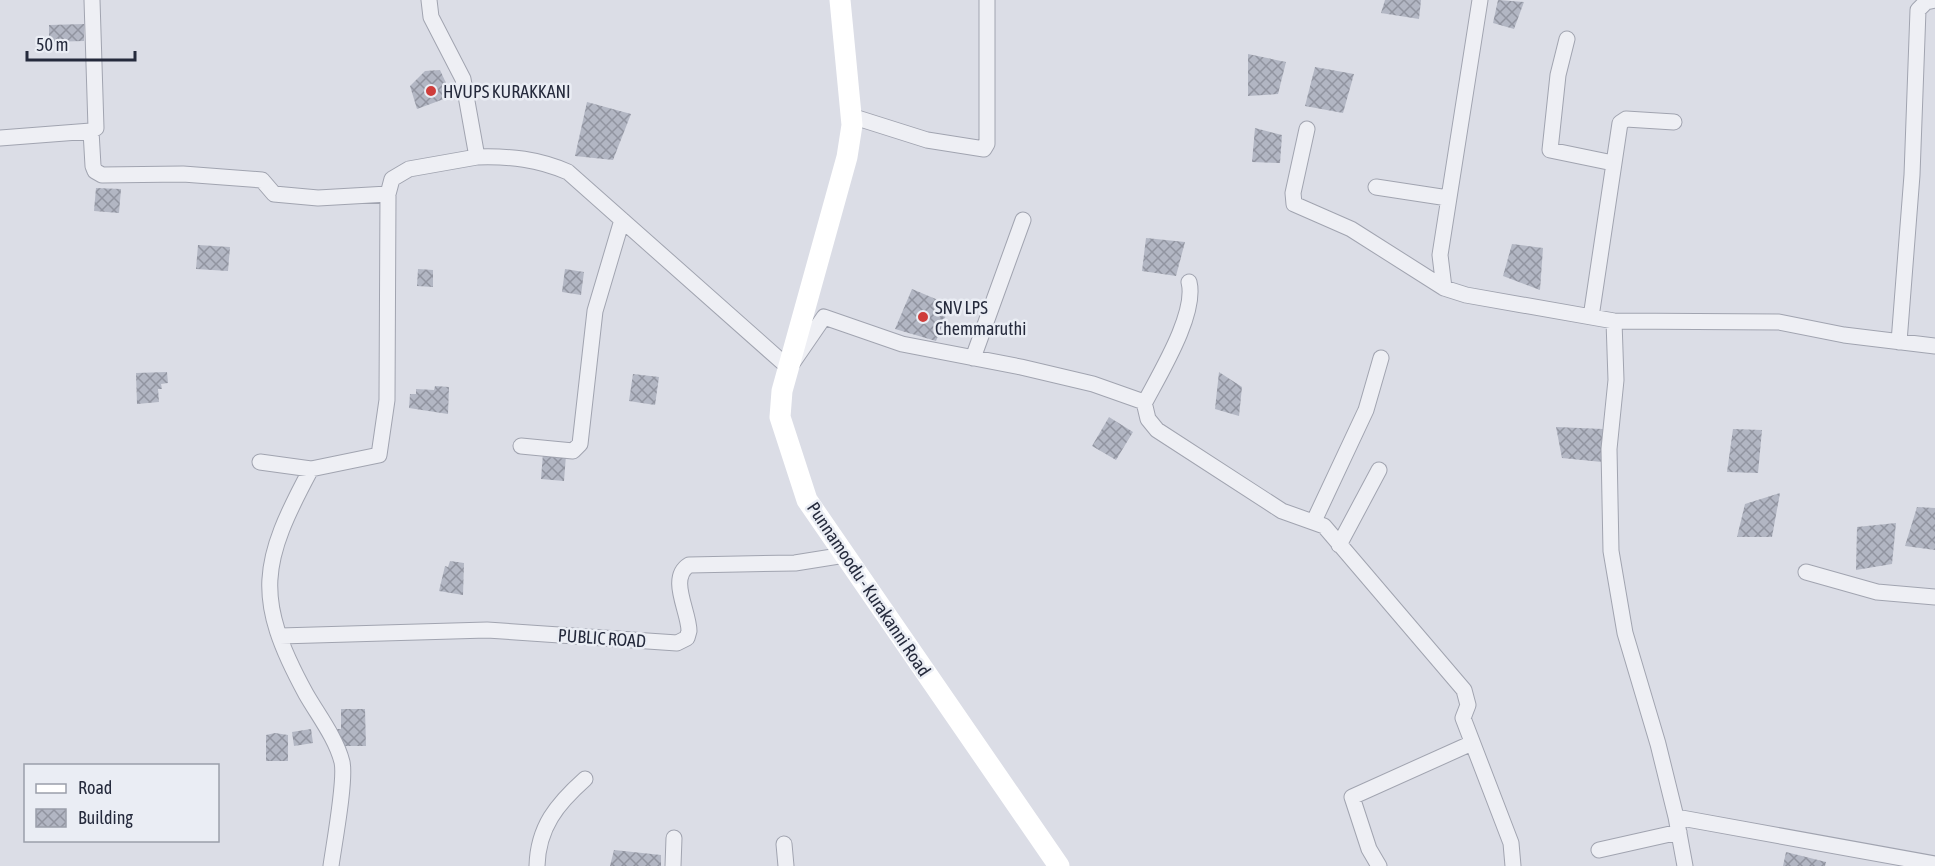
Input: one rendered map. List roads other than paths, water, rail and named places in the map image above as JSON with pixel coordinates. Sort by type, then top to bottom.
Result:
[{"type":"main road","name":"Punnamoodu - Kurakanni Road","points":[[840,0],[851,116],[847,157],[782,391],[780,409],[790,452],[807,500],[1059,866]]},
{"type":"street","points":[[92,0],[93,86],[97,123],[91,131],[94,171],[102,175],[183,174],[262,180],[274,194],[318,198],[388,194]]},
{"type":"street","points":[[429,0],[431,17],[463,79],[477,157]]},
{"type":"street","points":[[851,116],[927,140],[984,149],[987,144],[989,85],[987,0]]},
{"type":"street","points":[[1444,288],[1440,255],[1480,0]]},
{"type":"street","points":[[1899,342],[1912,175],[1918,10],[1926,2],[1935,0]]},
{"type":"street","points":[[1567,39],[1558,75],[1550,150],[1613,162]]},
{"type":"street","points":[[1591,317],[1613,162],[1623,120],[1674,122]]},
{"type":"street","points":[[1307,129],[1293,193],[1294,204],[1351,229],[1444,288],[1466,295],[1614,321],[1779,322],[1844,335],[1935,346]]},
{"type":"street","points":[[0,138],[91,131]]},
{"type":"street","points":[[260,462],[311,469],[379,455],[387,400],[388,194],[392,179],[409,169],[477,157],[511,156],[544,161],[560,168],[585,186],[789,368],[824,317],[902,344],[1093,384],[1127,395],[1144,404]]},
{"type":"street","points":[[1376,187],[1449,198]]},
{"type":"street","points":[[521,446],[573,451],[580,444],[595,311],[622,220]]},
{"type":"street","points":[[973,358],[1023,220]]},
{"type":"street","points":[[1189,282],[1191,294],[1176,343],[1144,404],[1148,419],[1157,430],[1282,511],[1323,526],[1464,690],[1468,705],[1463,718],[1511,843],[1513,866]]},
{"type":"street","points":[[1614,321],[1616,380],[1609,449],[1611,551],[1625,633],[1678,824],[1685,866]]},
{"type":"street","points":[[1314,521],[1366,410],[1381,358]]},
{"type":"street","points":[[311,469],[283,521],[270,568],[269,592],[280,636],[298,678],[342,764],[331,866]]},
{"type":"street","points":[[1339,544],[1379,470]]},
{"type":"street","name":"PUBLIC ROAD","points":[[280,636],[487,630],[677,643],[687,638],[689,631],[679,582],[682,570],[688,565],[795,563],[845,555]]},
{"type":"street","points":[[1806,572],[1876,592],[1935,597]]},
{"type":"street","points":[[1379,866],[1369,849],[1352,797],[1472,743]]},
{"type":"street","points":[[537,866],[540,836],[549,818],[565,797],[585,779]]},
{"type":"street","points":[[1599,850],[1678,824],[1935,864]]},
{"type":"street","points":[[673,866],[674,838]]},
{"type":"street","points":[[784,844],[786,866]]},
{"type":"place","name":"HVUPS KURAKKANI","points":[[431,91]]},
{"type":"place","name":"SNV LPS Chemmaruthi","points":[[923,317]]}]
